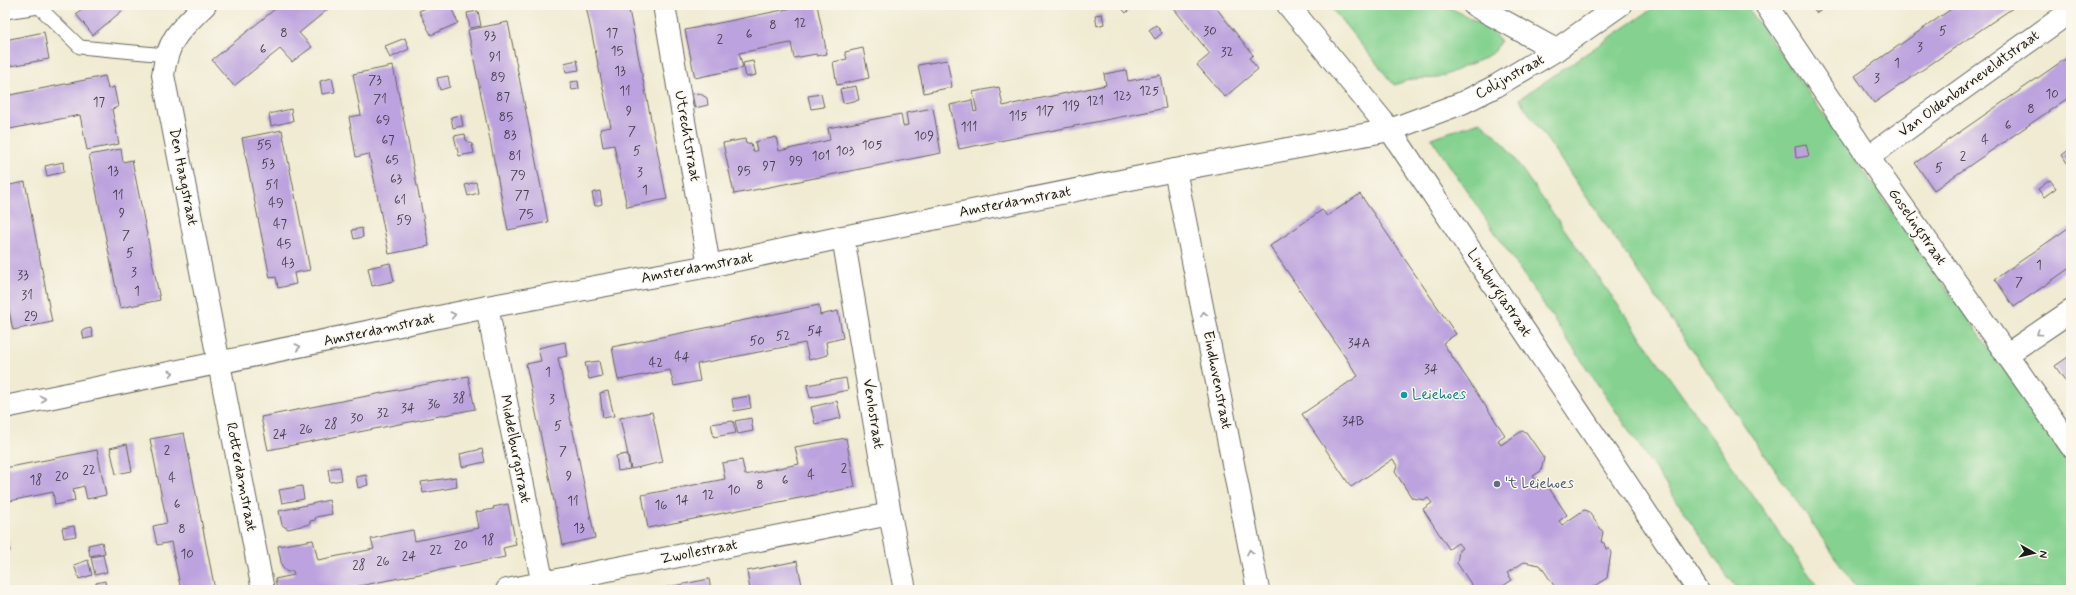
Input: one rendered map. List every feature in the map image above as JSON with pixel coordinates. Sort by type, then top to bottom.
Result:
[{"type":"street","name":"Den Haagstraat","points":[[205,5],[174,37],[166,55],[163,75],[219,363]]},
{"type":"street","name":"Utrechtstraat","points":[[664,5],[709,266]]},
{"type":"street","name":"Limburgiastraat","points":[[1288,5],[1390,130],[1698,590]]},
{"type":"street","points":[[1474,5],[1556,50]]},
{"type":"street","name":"Colijnstraat","points":[[1390,130],[1462,103],[1496,86],[1556,50],[1620,5]]},
{"type":"street","name":"Goselingstraat","points":[[1766,5],[1868,157],[2071,446]]},
{"type":"street","name":"Van Oldenbarneveldtstraat","points":[[1868,157],[2071,11]]},
{"type":"street","name":"Amsterdamstraat","points":[[5,407],[487,307],[709,266],[843,237],[1175,170],[1390,130]]},
{"type":"street","name":"Eindhovenstraat","points":[[1175,170],[1258,590]]},
{"type":"street","name":"Venlostraat","points":[[843,237],[890,514],[905,590]]},
{"type":"street","name":"Middelburgstraat","points":[[487,307],[543,586]]},
{"type":"street","points":[[2006,355],[2071,310]]},
{"type":"street","name":"Rotterdamstraat","points":[[219,363],[263,590]]},
{"type":"street","name":"Zwollestraat","points":[[507,590],[543,586],[890,514]]},
{"type":"lane","points":[[5,12],[39,7],[80,47],[166,55]]},
{"type":"green space","points":[[1329,5],[1445,5],[1489,28],[1500,41],[1495,51],[1484,58],[1438,78],[1412,79],[1394,85]]},
{"type":"green space","points":[[1658,5],[1746,5],[2071,464],[2071,589],[1858,590],[1519,99]]},
{"type":"green space","points":[[1480,122],[1501,140],[1820,590],[1737,590],[1431,138]]},
{"type":"building","points":[[86,5],[129,5],[93,35],[76,14]]},
{"type":"building","points":[[280,5],[333,5],[299,33],[312,47],[292,62],[280,49],[234,86],[212,60]]},
{"type":"building","points":[[433,5],[450,5],[458,23],[431,35],[419,11]]},
{"type":"building","points":[[628,5],[667,199],[627,207],[614,145],[603,147],[600,129],[611,127],[586,6]]},
{"type":"building","points":[[807,5],[817,5],[827,54],[817,56],[816,54],[794,58],[791,43],[739,53],[743,68],[695,78],[685,30]]},
{"type":"building","points":[[1128,5],[1131,8],[1126,13],[1120,6]]},
{"type":"building","points":[[1171,5],[1214,5],[1253,55],[1249,58],[1258,69],[1225,97],[1197,65],[1210,54]]},
{"type":"building","points":[[1811,5],[1827,5],[1816,13]]},
{"type":"building","points":[[1957,5],[2017,5],[1874,103],[1855,76]]},
{"type":"building","points":[[478,11],[481,26],[470,28],[467,13]]},
{"type":"building","points":[[1102,14],[1104,24],[1097,26],[1095,15]]},
{"type":"building","points":[[508,22],[548,222],[508,230],[468,30]]},
{"type":"building","points":[[1156,25],[1162,33],[1155,39],[1149,30]]},
{"type":"building","points":[[44,32],[49,59],[5,67],[5,40]]},
{"type":"building","points":[[405,38],[409,49],[390,58],[385,46]]},
{"type":"building","points":[[863,48],[869,78],[837,85],[833,62],[847,59],[845,52]]},
{"type":"building","points":[[2071,55],[2071,96],[1934,190],[1915,163]]},
{"type":"building","points":[[577,60],[579,70],[566,72],[564,63]]},
{"type":"building","points":[[947,60],[952,87],[924,93],[918,65]]},
{"type":"building","points":[[753,61],[756,75],[746,77],[743,63]]},
{"type":"building","points":[[393,66],[429,246],[389,254],[369,154],[356,157],[349,117],[361,115],[353,74]]},
{"type":"building","points":[[1126,70],[1128,81],[1160,75],[1166,108],[959,149],[950,105],[972,100],[974,112],[977,111],[973,92],[999,87],[1003,106],[1106,85],[1104,74]]},
{"type":"building","points":[[105,76],[108,89],[114,87],[118,107],[112,109],[119,144],[87,150],[80,115],[5,130],[5,96]]},
{"type":"building","points":[[448,76],[450,87],[440,90],[437,78]]},
{"type":"building","points":[[332,78],[335,92],[322,94],[320,81]]},
{"type":"building","points":[[578,81],[579,89],[572,90],[570,82]]},
{"type":"building","points":[[856,86],[859,100],[843,103],[840,89]]},
{"type":"building","points":[[699,93],[707,98],[708,105],[695,108],[692,94]]},
{"type":"building","points":[[821,94],[824,107],[811,109],[808,96]]},
{"type":"building","points":[[933,108],[941,153],[734,194],[723,143],[745,139],[746,144],[751,143],[753,151],[757,151],[755,142],[776,137],[779,151],[830,140],[828,128],[901,114],[903,126],[908,125],[906,113]]},
{"type":"building","points":[[291,109],[293,121],[271,126],[269,114]]},
{"type":"building","points":[[461,115],[463,126],[453,128],[451,117]]},
{"type":"building","points":[[282,130],[310,270],[294,273],[296,284],[278,288],[276,277],[270,278],[242,138]]},
{"type":"building","points":[[465,134],[466,140],[472,144],[474,153],[459,156],[454,136]]},
{"type":"building","points":[[1806,144],[1809,156],[1796,158],[1795,146]]},
{"type":"building","points":[[121,149],[123,162],[132,160],[160,300],[120,308],[89,155]]},
{"type":"building","points":[[2070,149],[2071,160],[2067,163],[2062,155]]},
{"type":"building","points":[[63,162],[64,172],[47,176],[45,166]]},
{"type":"building","points":[[2050,180],[2056,188],[2044,197],[2038,189]]},
{"type":"building","points":[[25,182],[52,322],[13,330],[5,292],[5,186]]},
{"type":"building","points":[[476,182],[478,193],[468,196],[465,185]]},
{"type":"building","points":[[600,191],[602,204],[595,206],[592,193]]},
{"type":"building","name":"Leiehoes","points":[[1360,194],[1456,334],[1443,343],[1505,435],[1498,440],[1501,445],[1522,431],[1526,432],[1544,458],[1541,471],[1533,476],[1540,486],[1545,482],[1567,515],[1559,521],[1562,525],[1584,510],[1588,511],[1603,532],[1601,542],[1604,543],[1606,549],[1609,549],[1611,553],[1607,578],[1588,590],[1557,590],[1540,565],[1524,562],[1507,573],[1512,580],[1497,590],[1475,590],[1457,563],[1459,550],[1462,548],[1458,543],[1449,549],[1423,509],[1432,503],[1428,498],[1425,500],[1412,498],[1395,472],[1397,466],[1393,459],[1351,487],[1302,414],[1358,376],[1270,246],[1322,210],[1327,216]]},
{"type":"building","points":[[2071,226],[2071,267],[2014,307],[1995,279]]},
{"type":"building","points":[[362,228],[363,237],[354,239],[352,230]]},
{"type":"building","points":[[390,263],[394,281],[372,286],[368,268]]},
{"type":"building","points":[[819,305],[820,315],[838,311],[843,338],[826,342],[828,355],[809,360],[805,343],[697,364],[700,381],[674,386],[670,370],[618,380],[612,347]]},
{"type":"building","points":[[91,328],[93,337],[84,339],[82,330]]},
{"type":"building","points":[[565,342],[567,356],[558,358],[595,538],[563,545],[526,364],[541,361],[538,348]]},
{"type":"building","points":[[2071,355],[2071,389],[2055,366]]},
{"type":"building","points":[[599,361],[602,376],[589,379],[585,363]]},
{"type":"building","points":[[468,376],[475,409],[268,450],[261,417]]},
{"type":"building","points":[[846,378],[848,390],[810,398],[807,385]]},
{"type":"building","points":[[608,391],[614,416],[603,418],[600,393]]},
{"type":"building","points":[[749,396],[751,408],[734,411],[732,399]]},
{"type":"building","points":[[837,401],[841,418],[815,424],[811,407]]},
{"type":"building","points":[[652,412],[663,462],[631,469],[620,418]]},
{"type":"building","points":[[751,418],[753,431],[738,434],[735,421]]},
{"type":"building","points":[[733,421],[736,433],[714,437],[711,424]]},
{"type":"building","points":[[184,433],[215,590],[181,590],[171,542],[157,545],[153,526],[167,523],[150,439]]},
{"type":"building","points":[[846,438],[855,487],[648,528],[642,495],[725,479],[722,463],[742,460],[745,475],[799,464],[795,447]]},
{"type":"building","points":[[127,444],[132,471],[116,474],[110,448]]},
{"type":"building","points":[[482,449],[485,462],[462,467],[460,454]]},
{"type":"building","points":[[97,450],[106,495],[87,499],[84,486],[73,489],[75,501],[55,505],[53,492],[5,502],[5,468]]},
{"type":"building","points":[[627,454],[630,469],[618,471],[616,456]]},
{"type":"building","points":[[340,467],[342,480],[330,482],[328,469]]},
{"type":"building","points":[[366,475],[368,485],[358,488],[356,477]]},
{"type":"building","points":[[456,477],[457,487],[423,493],[421,482]]},
{"type":"building","points":[[302,486],[304,499],[282,503],[279,490]]},
{"type":"building","points":[[329,500],[332,514],[316,517],[315,520],[310,521],[310,524],[288,529],[282,525],[279,511]]},
{"type":"building","points":[[508,504],[516,545],[503,548],[505,557],[339,590],[277,590],[275,579],[294,575],[293,571],[287,572],[282,567],[278,546],[313,540],[318,560],[374,549],[371,539],[392,534],[413,530],[415,541],[479,528],[476,512],[494,509],[493,507]]},
{"type":"building","points":[[74,526],[76,536],[64,538],[62,528]]},
{"type":"building","points":[[5,538],[7,538],[10,551],[5,552]]},
{"type":"building","points":[[102,542],[105,553],[90,556],[88,545]]},
{"type":"building","points":[[103,555],[107,572],[95,575],[91,557]]},
{"type":"building","points":[[88,560],[92,575],[79,579],[74,565]]},
{"type":"building","points":[[797,561],[803,590],[750,590],[747,571]]},
{"type":"building","points":[[709,579],[711,590],[659,590],[659,589]]},
{"type":"building","points":[[105,581],[106,587],[96,589],[96,583]]},
{"type":"place","name":"Leiehoes","points":[[1404,395]]},
{"type":"place","name":"'t Leiehoes","points":[[1497,484]]}]
